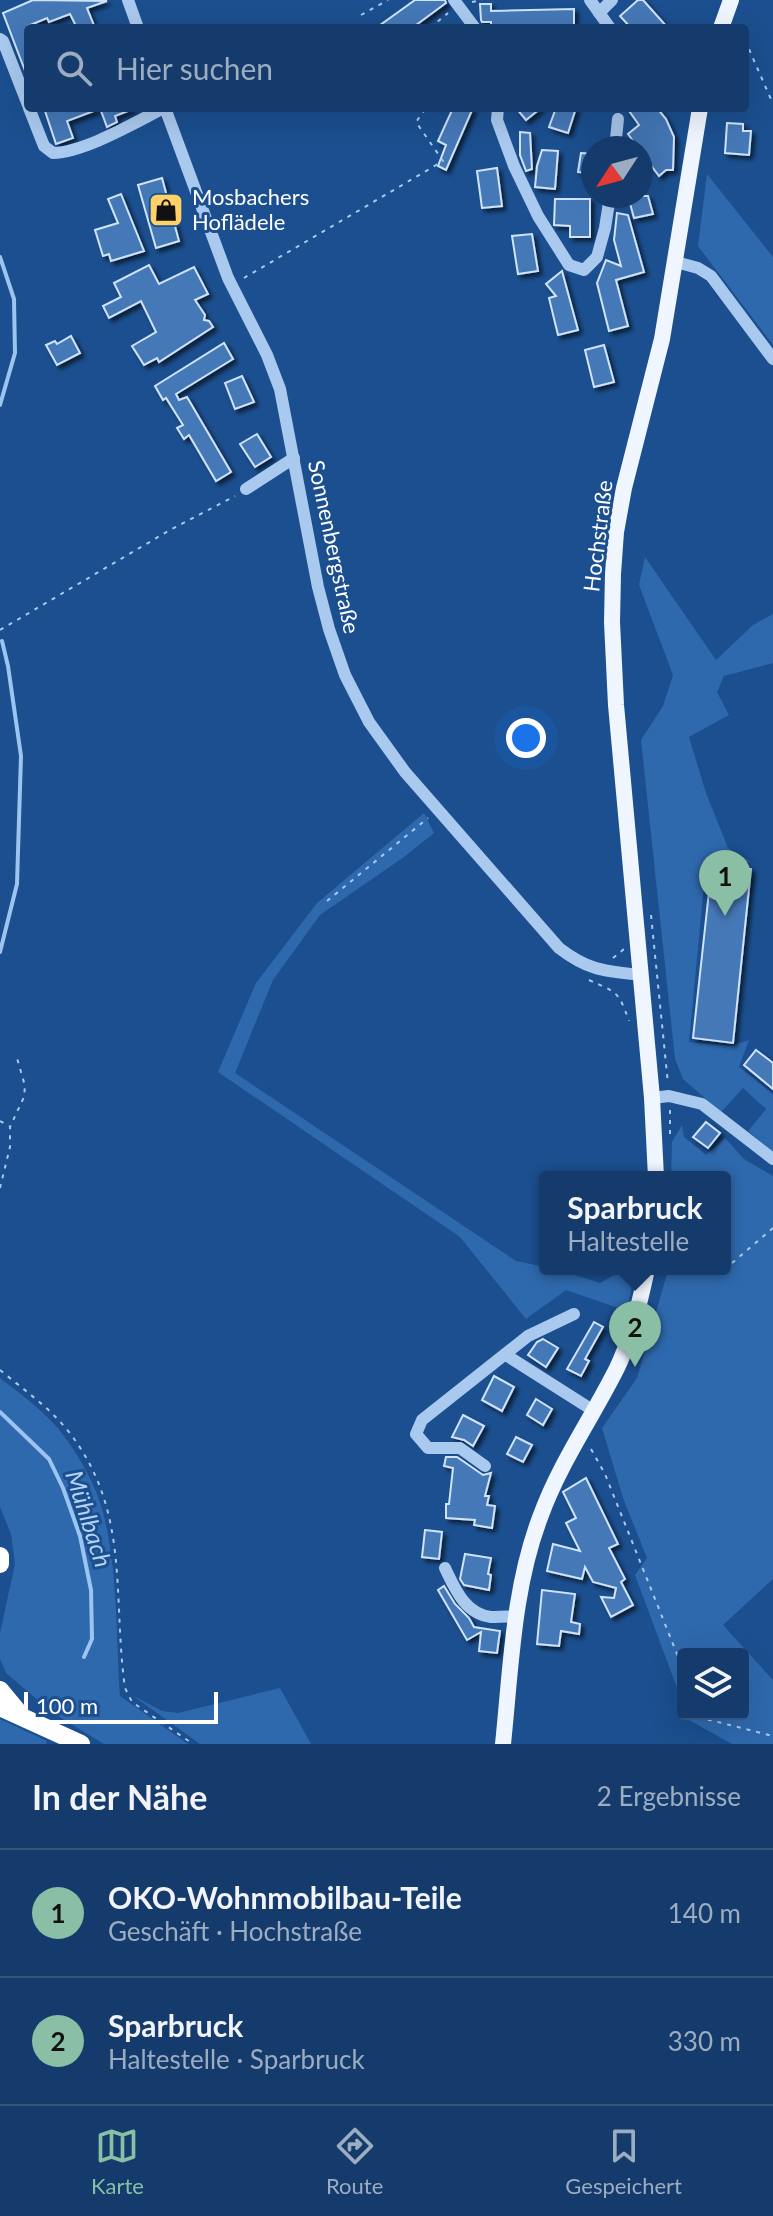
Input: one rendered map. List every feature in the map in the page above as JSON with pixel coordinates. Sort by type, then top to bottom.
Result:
[{"type":"highway","points":[[0,1556],[0,1564]]},
{"type":"highway","points":[[0,1690],[24,1718]]},
{"type":"highway","points":[[0,1707],[81,1744]]},
{"type":"main road","points":[[722,24],[731,0]]},
{"type":"main road","name":"Hochstraße","points":[[656,1171],[661,1097],[641,975],[616,705],[613,574],[624,488],[662,339],[697,112]]},
{"type":"main road","points":[[503,1744],[517,1617],[533,1535],[549,1493],[618,1365],[645,1275]]},
{"type":"street","points":[[128,0],[137,24]]},
{"type":"street","points":[[454,0],[472,24]]},
{"type":"street","points":[[590,0],[602,22]]},
{"type":"street","points":[[602,22],[612,0]]},
{"type":"street","points":[[0,39],[24,94]]},
{"type":"street","points":[[31,112],[44,146],[53,153],[65,153],[157,112]]},
{"type":"street","name":"Sonnenbergstraße","points":[[166,112],[228,278],[267,355],[280,389],[329,629],[345,675],[369,722],[405,772],[559,948],[577,962],[599,970],[641,975]]},
{"type":"street","points":[[498,112],[497,120],[514,166],[538,216],[569,265],[584,270],[597,257],[608,208]]},
{"type":"street","points":[[616,136],[618,119]]},
{"type":"street","points":[[676,262],[698,268],[711,276],[773,359]]},
{"type":"street","points":[[246,489],[294,458]]},
{"type":"street","points":[[661,1097],[702,1104],[773,1159]]},
{"type":"street","points":[[485,1466],[460,1448],[428,1448],[416,1434],[422,1420],[528,1336],[574,1314]]},
{"type":"street","points":[[506,1355],[594,1411]]},
{"type":"street","points":[[445,1568],[458,1593],[473,1611],[490,1617],[517,1617]]},
{"type":"path","points":[[361,15],[388,0]]},
{"type":"path","points":[[749,49],[773,104]]},
{"type":"path","points":[[243,279],[443,161],[416,122],[423,112]]},
{"type":"path","points":[[0,630],[246,489]]},
{"type":"path","points":[[327,901],[430,816]]},
{"type":"path","points":[[650,905],[661,1097]]},
{"type":"path","points":[[612,959],[624,948]]},
{"type":"path","points":[[587,979],[614,991]]},
{"type":"path","points":[[0,1188],[10,1147],[10,1127],[24,1097],[25,1086],[17,1058]]},
{"type":"path","points":[[0,1121],[10,1127]]},
{"type":"path","points":[[732,1263],[773,1228]]},
{"type":"path","points":[[0,1370],[38,1400],[68,1432],[87,1459],[107,1504],[114,1544],[125,1688],[132,1702],[193,1744]]},
{"type":"path","points":[[578,1437],[586,1442],[605,1474],[677,1654]]},
{"type":"path","points":[[710,1720],[773,1736]]},
{"type":"shaded area","points":[[707,174],[773,257],[773,345],[698,246]]},
{"type":"shaded area","points":[[645,557],[716,660],[753,625],[773,614],[773,663],[724,676],[717,692],[729,715],[689,737],[706,793],[728,848],[751,862],[706,864],[689,1042],[730,1046],[749,1040],[739,1067],[773,1094],[773,1152],[748,1131],[766,1109],[743,1088],[721,1112],[683,1079],[675,1059],[641,740],[663,706],[673,675],[639,585]]},
{"type":"shaded area","points":[[424,813],[434,833],[320,915],[273,980],[235,1073],[516,1261],[539,1266],[539,1275],[575,1275],[600,1283],[614,1275],[634,1275],[627,1311],[566,1290],[526,1319],[460,1237],[218,1072],[256,983],[317,903]]},
{"type":"shaded area","points":[[682,1125],[684,1137],[706,1155],[725,1138],[744,1159],[773,1176],[773,1579],[723,1625],[744,1648],[677,1648],[677,1688],[635,1575],[647,1558],[623,1498],[602,1428],[637,1378],[666,1275],[731,1275],[731,1171],[671,1171],[672,1142]]},
{"type":"shaded area","points":[[0,1378],[57,1428],[82,1463],[96,1492],[111,1557],[120,1696],[188,1744],[104,1744],[53,1713],[6,1673],[0,1659],[0,1633],[15,1564],[11,1534],[0,1507]]},
{"type":"shaded area","points":[[749,1654],[773,1680],[773,1744],[732,1744],[689,1720],[749,1720]]},
{"type":"shaded area","points":[[280,1688],[311,1744],[200,1744],[132,1695],[162,1711],[178,1713]]},
{"type":"shaded area","points":[[0,1719],[47,1741],[46,1744],[0,1744]]},
{"type":"building","points":[[33,0],[107,1],[87,8],[93,24],[75,24],[70,14],[49,22],[47,18],[24,24],[24,68],[3,13]]},
{"type":"building","points":[[415,0],[445,0],[446,3],[417,24],[382,24]]},
{"type":"building","points":[[638,0],[643,0],[664,24],[627,24],[620,16]]},
{"type":"building","points":[[480,4],[491,4],[491,11],[574,9],[574,24],[491,24],[481,20]]},
{"type":"building","points":[[45,112],[91,112],[67,121],[73,138],[56,144]]},
{"type":"building","points":[[101,112],[125,112],[115,116],[117,122],[107,127]]},
{"type":"building","points":[[451,112],[471,112],[446,170],[438,166],[446,145],[438,141]]},
{"type":"building","points":[[519,112],[536,112],[526,120]]},
{"type":"building","points":[[555,112],[575,112],[568,133],[549,127]]},
{"type":"building","points":[[630,112],[660,112],[674,137],[673,170],[666,170],[659,176],[653,168],[653,136],[628,134],[639,125]]},
{"type":"building","points":[[727,123],[743,124],[743,131],[751,131],[749,155],[725,153]]},
{"type":"building","points":[[520,132],[530,133],[532,169],[526,171],[520,155]]},
{"type":"building","points":[[542,150],[558,151],[555,189],[535,187]]},
{"type":"building","points":[[497,168],[502,206],[482,208],[477,171]]},
{"type":"building","points":[[162,178],[179,241],[156,248],[138,185]]},
{"type":"building","points":[[121,194],[144,251],[111,261],[109,254],[103,256],[95,230],[118,223],[108,199]]},
{"type":"building","points":[[555,199],[581,199],[581,208],[590,208],[590,237],[570,237],[570,226],[554,225]]},
{"type":"building","points":[[631,208],[651,208],[653,214],[634,218]]},
{"type":"building","points":[[617,213],[628,215],[644,272],[616,280],[628,326],[609,331],[597,283],[606,260],[621,266],[614,240]]},
{"type":"building","points":[[532,234],[538,271],[518,274],[512,236]]},
{"type":"building","points":[[149,265],[159,284],[194,267],[208,294],[195,300],[205,315],[204,320],[213,327],[159,362],[157,358],[144,365],[132,346],[156,332],[141,301],[109,318],[103,306],[121,297],[114,283]]},
{"type":"building","points":[[562,271],[578,330],[558,335],[549,298],[556,296],[546,284]]},
{"type":"building","points":[[71,336],[80,353],[57,365],[46,345],[55,341],[57,344]]},
{"type":"building","points":[[224,343],[233,359],[176,394],[179,400],[187,397],[231,472],[216,481],[189,435],[184,439],[177,428],[183,425],[155,386]]},
{"type":"building","points":[[604,345],[614,382],[594,387],[585,350]]},
{"type":"building","points":[[242,376],[254,402],[235,409],[225,383]]},
{"type":"building","points":[[257,434],[271,457],[255,467],[240,444]]},
{"type":"building","points":[[712,864],[751,869],[733,1043],[693,1038]]},
{"type":"building","points":[[756,1050],[773,1063],[773,1089],[744,1065]]},
{"type":"building","points":[[706,1122],[720,1133],[708,1148],[693,1137]]},
{"type":"building","points":[[594,1322],[603,1327],[585,1359],[589,1361],[581,1376],[567,1369]]},
{"type":"building","points":[[543,1339],[558,1348],[546,1367],[528,1355]]},
{"type":"building","points":[[494,1376],[514,1387],[502,1411],[482,1400]]},
{"type":"building","points":[[536,1399],[552,1409],[543,1425],[527,1415]]},
{"type":"building","points":[[463,1415],[484,1426],[473,1446],[452,1437]]},
{"type":"building","points":[[516,1437],[532,1445],[523,1462],[507,1454]]},
{"type":"building","points":[[446,1457],[457,1457],[483,1475],[491,1473],[485,1496],[489,1496],[487,1505],[495,1506],[492,1528],[474,1525],[475,1520],[446,1518],[453,1468],[444,1466]]},
{"type":"building","points":[[586,1478],[618,1544],[609,1548],[625,1579],[621,1582],[633,1605],[611,1617],[601,1597],[614,1598],[616,1588],[593,1582],[585,1567],[582,1579],[547,1571],[553,1544],[580,1551],[566,1523],[576,1518],[563,1492]]},
{"type":"building","points":[[425,1530],[442,1532],[439,1559],[422,1557]]},
{"type":"building","points":[[465,1554],[491,1558],[489,1590],[464,1585],[460,1579]]},
{"type":"building","points":[[444,1586],[474,1627],[500,1631],[497,1653],[479,1651],[481,1632],[467,1640],[438,1590]]},
{"type":"building","points":[[542,1590],[575,1594],[571,1622],[580,1624],[579,1634],[561,1631],[559,1646],[537,1644]]},
{"type":"waterway","name":"Mühlbach","points":[[0,257],[14,299],[15,353],[0,405]]},
{"type":"waterway","name":"Mühlbach","points":[[0,952],[17,884],[21,756],[2,641]]},
{"type":"waterway","name":"Mühlbach","points":[[0,1412],[49,1459],[80,1536],[91,1590],[92,1639],[84,1657]]},
{"type":"place","name":"Mosbachers Hoflädele","points":[[166,210]]},
{"type":"place","name":"OKO-Wohnmobilbau-Teile","points":[[725,916]]},
{"type":"place","name":"Sparbruck","points":[[635,1367]]}]
